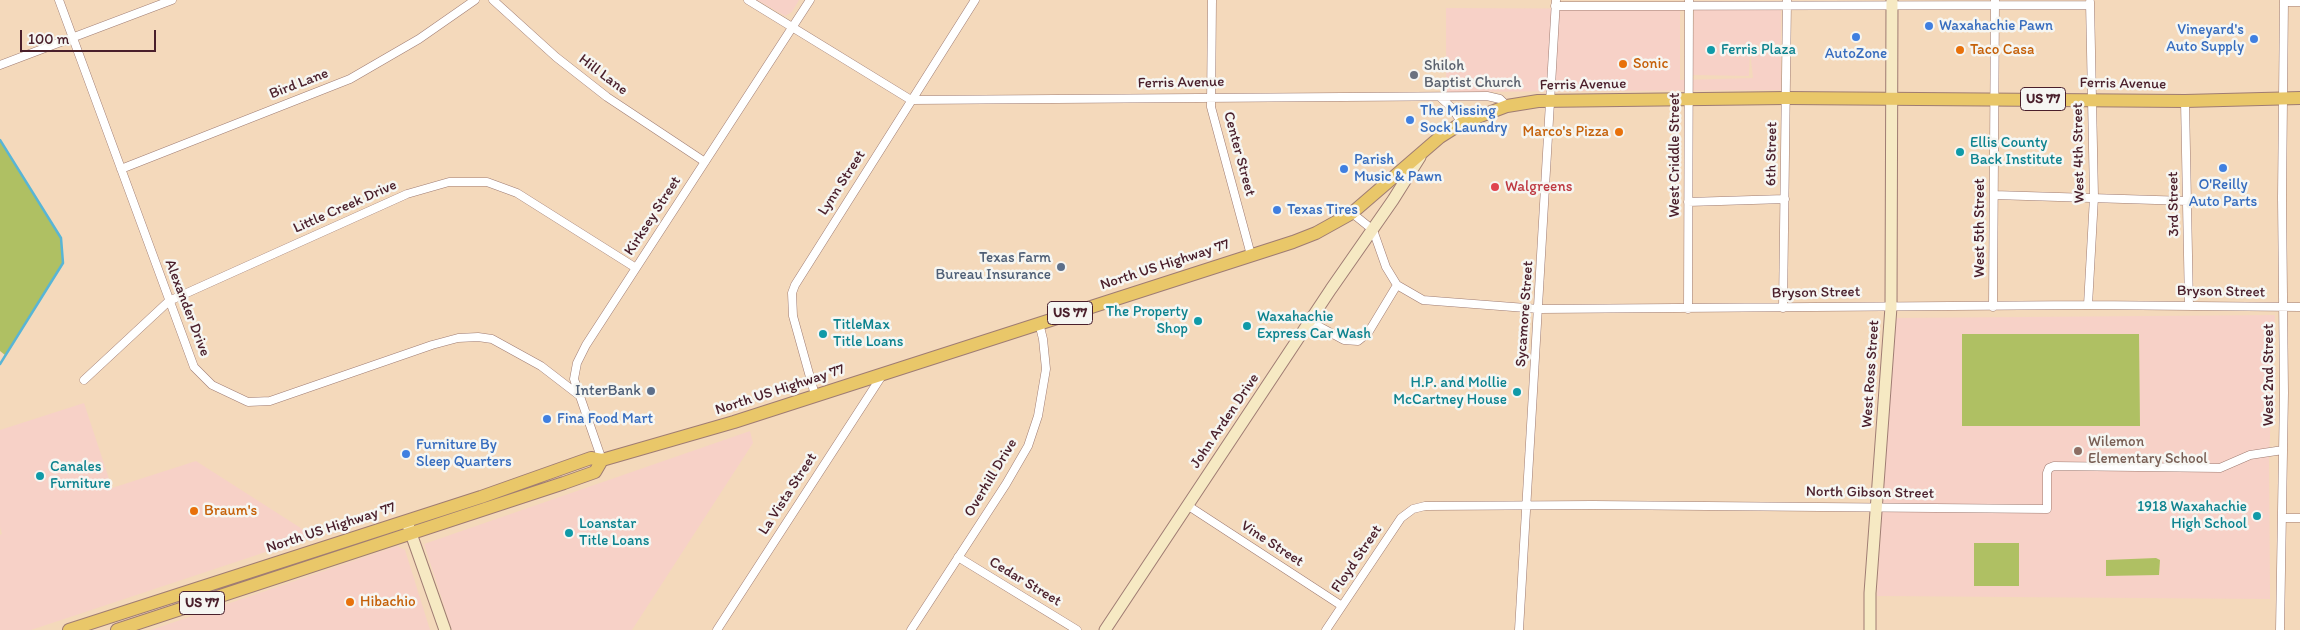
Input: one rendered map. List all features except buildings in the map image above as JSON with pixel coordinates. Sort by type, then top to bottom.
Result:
[{"type":"main road","name":"Ferris Avenue","points":[[1507,106],[1550,101],[1786,98],[1995,98],[2185,102],[2300,98]]},
{"type":"main road","name":"North US Highway 77","points":[[69,630],[595,472],[602,460],[734,422],[1316,233],[1352,213],[1427,146],[1462,123],[1507,106]]},
{"type":"main road","name":"North US Highway 77","points":[[117,630],[409,527]]},
{"type":"street","name":"Alexander Drive","points":[[59,0],[71,38],[194,367],[212,385],[248,402],[270,401],[432,345],[458,338],[478,337],[492,339],[534,362],[580,396]]},
{"type":"street","points":[[0,65],[172,0]]},
{"type":"street","name":"Bird Lane","points":[[121,169],[350,79],[419,39],[475,0]]},
{"type":"street","name":"Hill Lane","points":[[493,0],[556,57],[607,97],[705,162]]},
{"type":"street","points":[[748,0],[792,29],[912,100]]},
{"type":"street","name":"Kirksey Street","points":[[602,460],[574,379],[576,363],[810,0]]},
{"type":"street","name":"Lynn Street","points":[[815,395],[793,316],[792,293],[795,284],[975,0]]},
{"type":"street","name":"Center Street","points":[[1212,0],[1210,99],[1251,255]]},
{"type":"street","points":[[2284,1],[2300,2]]},
{"type":"street","name":"West 2nd Street","points":[[2280,630],[2284,1]]},
{"type":"street","points":[[1555,3],[2090,2]]},
{"type":"street","name":"West 4th Street","points":[[2088,305],[2094,197],[2090,2]]},
{"type":"street","name":"Sycamore Street","points":[[1519,630],[1539,309],[1555,3]]},
{"type":"street","name":"West Criddle Street","points":[[1688,309],[1689,3]]},
{"type":"street","name":"6th Street","points":[[1783,308],[1787,3]]},
{"type":"street","name":"West Ross Street","points":[[1870,630],[1876,507],[1891,306],[1892,3]]},
{"type":"street","name":"West 5th Street","points":[[1993,307],[1995,3]]},
{"type":"street","name":"Ferris Avenue","points":[[912,100],[1493,97],[1507,106]]},
{"type":"street","points":[[1441,98],[1452,108],[1462,123]]},
{"type":"street","name":"3rd Street","points":[[2185,102],[2189,306]]},
{"type":"street","points":[[1373,230],[1427,146]]},
{"type":"street","name":"Little Creek Drive","points":[[84,380],[169,301],[407,194],[449,182],[465,180],[487,182],[516,193],[636,268]]},
{"type":"street","points":[[1994,195],[2188,200]]},
{"type":"street","points":[[1688,202],[1785,199]]},
{"type":"street","points":[[1310,321],[1344,340],[1358,340],[1368,333],[1397,285],[1386,267],[1373,230],[1352,213]]},
{"type":"street","name":"John Arden Drive","points":[[1105,630],[1310,321],[1373,230]]},
{"type":"street","name":"Bryson Street","points":[[1397,285],[1423,300],[1539,309],[2088,305],[2300,308]]},
{"type":"street","name":"Overhill Drive","points":[[911,630],[1020,461],[1035,424],[1044,391],[1046,369],[1043,339],[1039,323]]},
{"type":"street","name":"La Vista Street","points":[[716,630],[883,373]]},
{"type":"street","name":"North Gibson Street","points":[[1416,508],[1526,505],[2047,509],[2047,473],[2049,468],[2054,466],[2220,468],[2250,455],[2282,450]]},
{"type":"street","name":"Vine Street","points":[[1187,505],[1342,606]]},
{"type":"street","name":"Floyd Street","points":[[1326,630],[1401,518],[1416,508]]},
{"type":"street","points":[[2282,518],[2300,518]]},
{"type":"street","points":[[409,527],[444,630]]},
{"type":"street","name":"Cedar Street","points":[[958,557],[1077,630]]},
{"type":"shaded area","points":[[757,0],[799,0],[792,12],[785,16]]},
{"type":"shaded area","points":[[1446,8],[1680,9],[1680,80],[1753,78],[1750,50],[1749,76],[1692,75],[1694,10],[1781,9],[1781,44],[1750,46],[1750,49],[1781,47],[1781,90],[1446,92]]},
{"type":"shaded area","name":"Wilemon Elementary School","points":[[2275,315],[2269,458],[2270,599],[1877,596],[1893,324],[1897,318]]},
{"type":"shaded area","points":[[84,403],[112,488],[196,461],[310,534],[311,537],[31,630],[0,630],[0,535],[2,534],[0,527],[0,430]]},
{"type":"shaded area","points":[[750,431],[753,443],[632,630],[452,630],[424,544]]},
{"type":"shaded area","points":[[397,546],[405,550],[430,630],[151,630]]},
{"type":"green space","points":[[0,140],[61,238],[63,263],[5,355],[0,351]]},
{"type":"green space","points":[[1962,334],[2139,334],[2140,426],[1962,426]]},
{"type":"green space","points":[[1974,543],[2019,543],[2019,586],[1974,586]]},
{"type":"green space","points":[[2156,558],[2160,560],[2159,575],[2106,576],[2106,560]]},
{"type":"waterway","points":[[0,140],[61,238],[63,263],[0,364]]},
{"type":"place","name":"Waxahachie Pawn","points":[[1929,26]]},
{"type":"place","name":"AutoZone","points":[[1856,37]]},
{"type":"place","name":"Vineyard's Auto Supply","points":[[2254,39]]},
{"type":"place","name":"Ferris Plaza","points":[[1711,50]]},
{"type":"place","name":"Taco Casa","points":[[1960,50]]},
{"type":"place","name":"Sonic","points":[[1623,64]]},
{"type":"place","name":"Shiloh Baptist Church","points":[[1414,75]]},
{"type":"place","name":"The Missing Sock Laundry","points":[[1410,120]]},
{"type":"place","name":"Marco's Pizza","points":[[1619,132]]},
{"type":"place","name":"Ellis County Back Institute","points":[[1960,152]]},
{"type":"place","name":"O'Reilly Auto Parts","points":[[2223,168]]},
{"type":"place","name":"Parish Music & Pawn","points":[[1344,169]]},
{"type":"place","name":"Walgreens","points":[[1495,187]]},
{"type":"place","name":"Texas Tires","points":[[1277,210]]},
{"type":"place","name":"Texas Farm Bureau Insurance","points":[[1061,267]]},
{"type":"place","name":"The Property Shop","points":[[1198,321]]},
{"type":"place","name":"Waxahachie Express Car Wash","points":[[1247,326]]},
{"type":"place","name":"TitleMax Title Loans","points":[[823,334]]},
{"type":"place","name":"InterBank","points":[[651,391]]},
{"type":"place","name":"H.P. and Mollie McCartney House","points":[[1517,392]]},
{"type":"place","name":"Fina Food Mart","points":[[547,419]]},
{"type":"place","name":"Wilemon Elementary School","points":[[2078,451]]},
{"type":"place","name":"Furniture By Sleep Quarters","points":[[406,454]]},
{"type":"place","name":"Canales Furniture","points":[[40,476]]},
{"type":"place","name":"Braum's","points":[[194,511]]},
{"type":"place","name":"1918 Waxahachie High School","points":[[2257,516]]},
{"type":"place","name":"Loanstar Title Loans","points":[[569,533]]},
{"type":"place","name":"Hibachio","points":[[350,602]]}]
